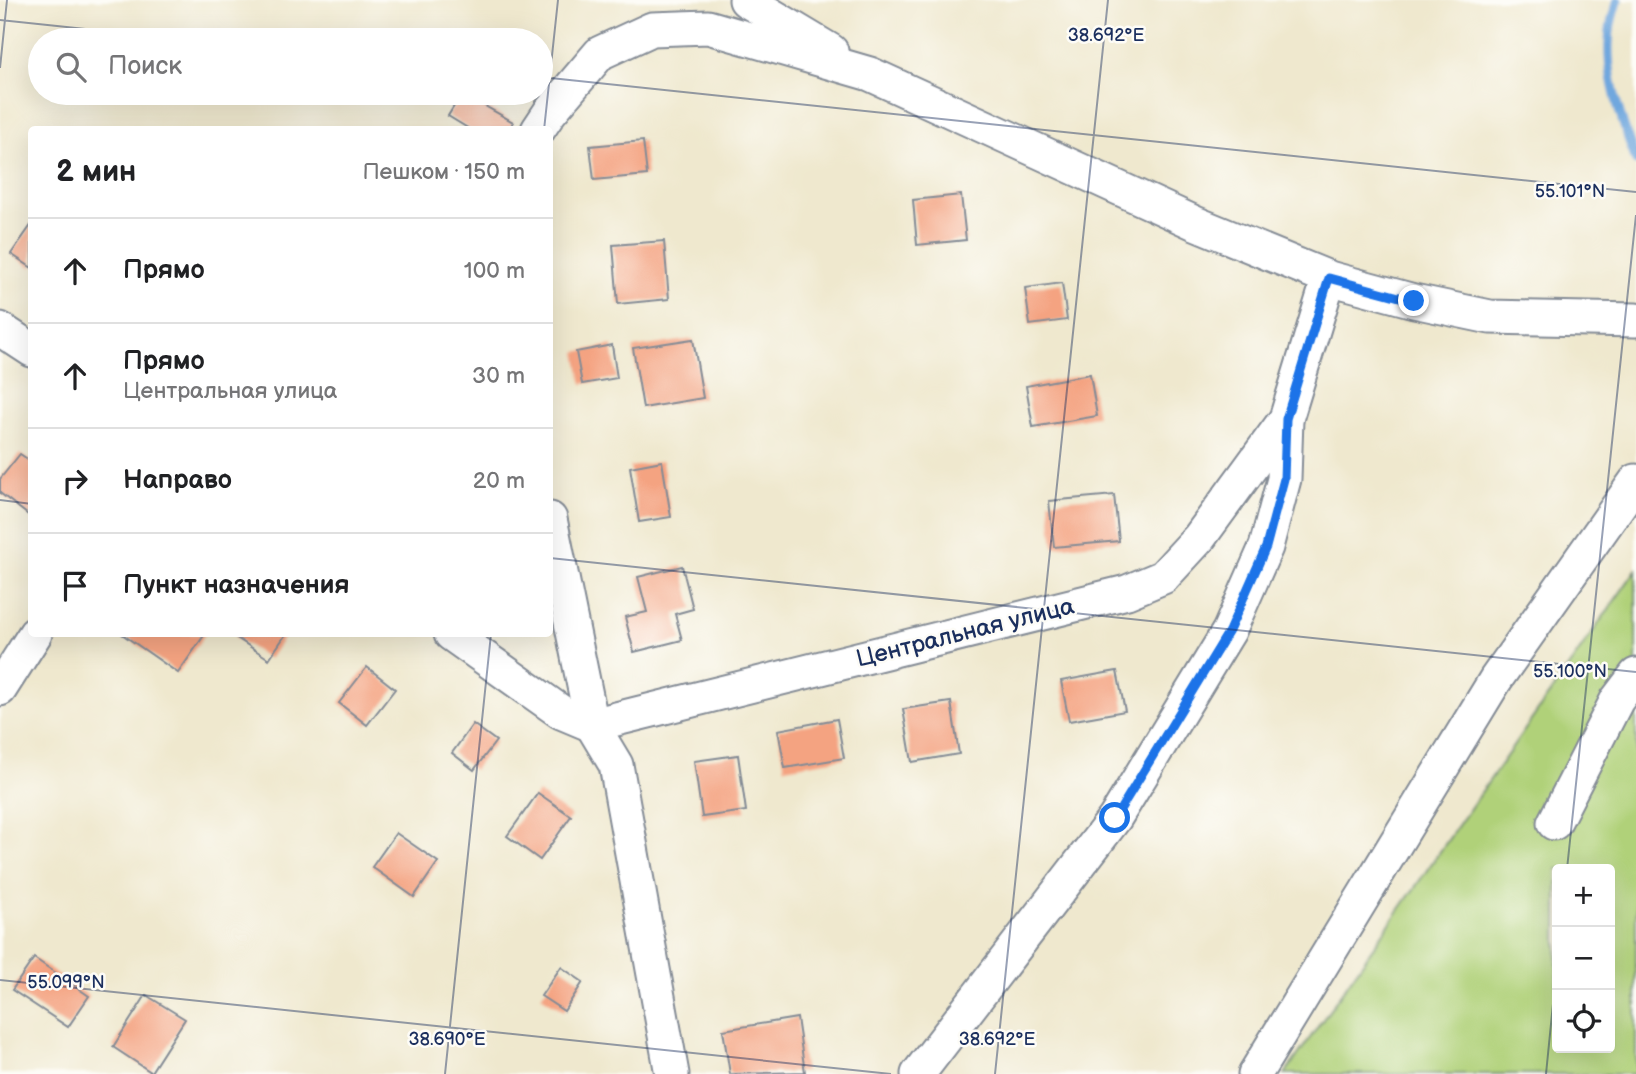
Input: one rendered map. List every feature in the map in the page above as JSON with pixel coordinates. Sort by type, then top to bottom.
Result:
[{"type":"street","points":[[746,0],[870,74],[1195,223],[1329,278],[1414,301],[1490,317],[1636,320]]},
{"type":"street","points":[[541,126],[600,53],[652,29],[708,27],[870,74]]},
{"type":"street","name":"Центральная улица","points":[[592,725],[1127,592],[1163,577],[1199,538],[1286,419],[1329,278]]},
{"type":"street","points":[[0,329],[28,347]]},
{"type":"street","points":[[918,1074],[1115,818],[1229,631],[1266,547],[1284,479],[1286,419]]},
{"type":"street","points":[[1255,1074],[1496,679],[1636,481]]},
{"type":"street","points":[[553,534],[592,725],[616,765],[672,1074]]},
{"type":"street","points":[[0,689],[33,637]]},
{"type":"street","points":[[455,637],[561,712],[592,725]]},
{"type":"street","points":[[1554,823],[1617,700],[1636,675]]},
{"type":"green space","points":[[1636,570],[1636,1074],[1285,1074]]},
{"type":"building","points":[[455,105],[483,105],[513,122],[511,126],[464,126],[448,116]]},
{"type":"building","points":[[643,141],[647,175],[594,180],[590,146]]},
{"type":"building","points":[[961,195],[966,240],[917,245],[913,200]]},
{"type":"building","points":[[28,230],[28,265],[11,254]]},
{"type":"building","points":[[664,241],[669,299],[618,304],[613,245]]},
{"type":"building","points":[[1062,283],[1067,320],[1030,325],[1025,288]]},
{"type":"building","points":[[693,339],[703,398],[643,408],[633,348]]},
{"type":"building","points":[[612,345],[617,378],[582,384],[576,352]]},
{"type":"building","points":[[1090,374],[1097,416],[1033,427],[1026,386]]},
{"type":"building","points":[[20,454],[28,459],[28,515],[0,493],[0,479]]},
{"type":"building","points":[[662,461],[671,517],[639,522],[630,467]]},
{"type":"building","points":[[1114,495],[1119,541],[1054,547],[1049,501]]},
{"type":"building","points":[[682,566],[693,609],[675,614],[682,640],[634,652],[625,617],[647,612],[638,577]]},
{"type":"building","points":[[126,637],[203,637],[178,673]]},
{"type":"building","points":[[235,637],[284,637],[269,659]]},
{"type":"building","points":[[367,667],[395,689],[367,725],[339,703]]},
{"type":"building","points":[[1117,671],[1125,711],[1069,721],[1061,681]]},
{"type":"building","points":[[951,702],[959,754],[912,762],[903,709]]},
{"type":"building","points":[[837,719],[844,758],[785,768],[778,730]]},
{"type":"building","points":[[473,724],[496,741],[474,770],[452,753]]},
{"type":"building","points":[[738,755],[746,811],[702,817],[694,761]]},
{"type":"building","points":[[538,793],[571,816],[540,860],[507,836]]},
{"type":"building","points":[[396,833],[438,862],[414,897],[372,867]]},
{"type":"building","points":[[34,958],[89,996],[68,1027],[12,990]]},
{"type":"building","points":[[561,967],[583,982],[564,1011],[541,996]]},
{"type":"building","points":[[146,995],[185,1019],[151,1072],[113,1047]]},
{"type":"building","points":[[797,1018],[805,1072],[730,1074],[723,1030]]},
{"type":"waterway","points":[[1618,0],[1612,20],[1609,61],[1622,122],[1636,161]]},
{"type":"route","points":[[1115,818],[1229,631],[1266,547],[1284,479],[1286,419],[1329,278],[1414,301]]}]
